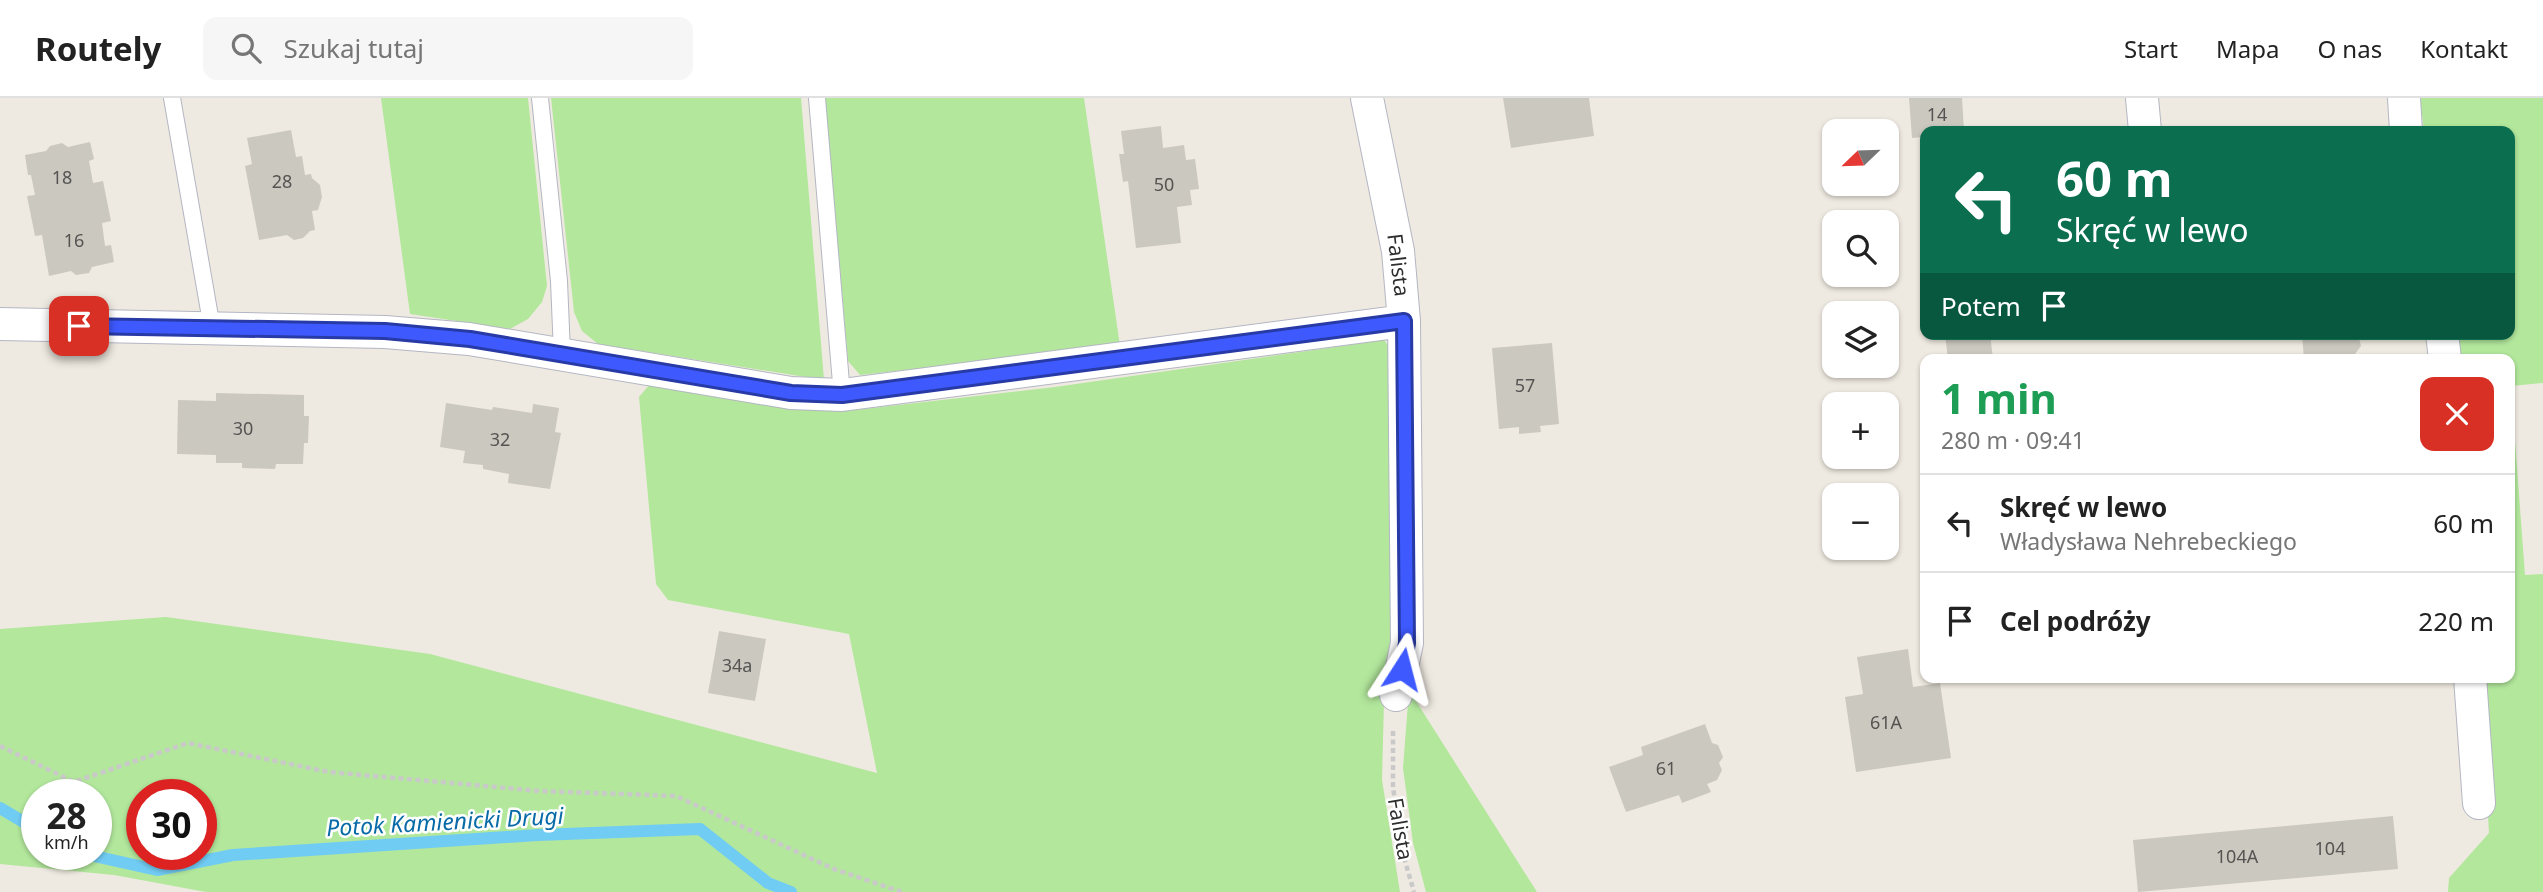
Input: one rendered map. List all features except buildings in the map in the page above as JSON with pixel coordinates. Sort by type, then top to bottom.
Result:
[{"type":"street","name":"Falista","points":[[1367,98],[1398,251],[1404,321],[1407,643],[1396,695]]},
{"type":"street","points":[[2141,98],[2144,126]]},
{"type":"street","points":[[2404,98],[2406,126]]},
{"type":"street","points":[[0,324],[385,331],[470,339],[562,353],[791,393],[842,395],[1404,321]]},
{"type":"street","points":[[2470,683],[2479,803]]},
{"type":"lane","points":[[172,98],[212,328]]},
{"type":"lane","points":[[540,98],[559,281],[562,353]]},
{"type":"lane","points":[[817,98],[842,395]]},
{"type":"path","name":"Falista","points":[[1396,695],[1393,707],[1393,788],[1405,861],[1414,892]]},
{"type":"path","points":[[0,746],[74,782],[188,743],[329,772],[540,791],[676,796],[834,869],[902,892]]},
{"type":"green space","points":[[381,98],[528,98],[547,286],[542,302],[528,319],[510,329],[410,314]]},
{"type":"green space","points":[[551,98],[801,98],[824,380],[598,344],[582,331],[574,312]]},
{"type":"green space","points":[[825,98],[1084,98],[1120,346],[860,375],[848,361]]},
{"type":"green space","points":[[2420,98],[2543,98],[2543,383],[2515,386],[2515,354],[2456,354],[2454,340],[2515,340],[2515,126],[2423,126]]},
{"type":"green space","points":[[1384,340],[1392,351],[1394,652],[1384,701],[1382,780],[1400,892],[206,892],[114,875],[62,870],[112,870],[112,779],[21,779],[21,866],[0,864],[0,629],[166,617],[430,654],[877,773],[849,634],[668,600],[656,584],[639,397],[650,384],[791,408],[846,411],[1055,387]]},
{"type":"green space","points":[[2515,440],[2525,575],[2543,574],[2543,892],[2448,892],[2449,878],[2489,833],[2480,683],[2515,683]]},
{"type":"green space","points":[[1409,690],[1537,892],[1426,892],[1413,843],[1403,768]]},
{"type":"waterway","name":"Potok Kamienicki Drugi","points":[[0,808],[21,820]]},
{"type":"waterway","name":"Potok Kamienicki Drugi","points":[[112,860],[157,870],[233,855],[538,835],[700,829],[768,883],[791,892]]},
{"type":"route","points":[[79,326],[385,331],[470,339],[562,353],[791,393],[842,395],[1404,321],[1407,643],[1402,669]]}]
